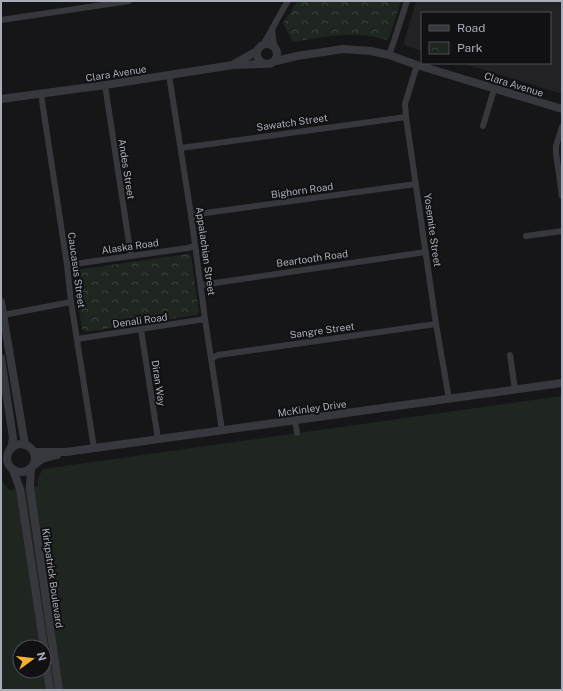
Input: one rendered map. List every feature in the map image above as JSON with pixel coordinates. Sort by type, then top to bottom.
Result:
[{"type":"street","points":[[1,20],[129,1]]},
{"type":"street","points":[[272,30],[278,55],[276,61],[270,64],[264,64],[257,57],[259,48],[263,45],[278,16],[288,1]]},
{"type":"street","points":[[389,55],[407,1]]},
{"type":"street","points":[[263,45],[267,44],[276,48]]},
{"type":"street","name":"Clara Avenue","points":[[276,48],[297,56]]},
{"type":"street","name":"Clara Avenue","points":[[276,61],[297,56],[343,49],[371,51],[389,55],[417,65],[562,109]]},
{"type":"street","name":"Clara Avenue","points":[[234,65],[258,51]]},
{"type":"street","name":"Clara Avenue","points":[[1,100],[234,65],[264,64]]},
{"type":"street","name":"Yosemite Street","points":[[417,65],[405,104],[406,117],[436,324],[449,399]]},
{"type":"street","name":"Appalachian Street","points":[[169,75],[222,430]]},
{"type":"street","name":"Andes Street","points":[[105,85],[131,256]]},
{"type":"street","points":[[483,126],[495,88]]},
{"type":"street","name":"Caucasus Street","points":[[41,94],[94,448]]},
{"type":"street","name":"Sawatch Street","points":[[181,148],[406,117]]},
{"type":"street","points":[[562,127],[556,146],[562,196]]},
{"type":"street","name":"Bighorn Road","points":[[191,216],[416,184]]},
{"type":"street","points":[[526,236],[562,231]]},
{"type":"street","name":"Alaska Road","points":[[67,265],[195,246]]},
{"type":"street","name":"Beartooth Road","points":[[201,284],[426,252]]},
{"type":"street","points":[[1,302],[25,445]]},
{"type":"street","points":[[3,315],[71,302]]},
{"type":"street","name":"Denali Road","points":[[77,339],[205,319]]},
{"type":"street","name":"Sangre Street","points":[[211,358],[218,355],[436,324]]},
{"type":"street","name":"Diran Way","points":[[141,330],[158,439]]},
{"type":"street","points":[[510,355],[515,390]]},
{"type":"street","points":[[1,358],[13,438],[7,453],[8,467],[22,473],[26,472],[32,467],[35,461],[34,452],[31,448],[25,445],[18,444],[7,453]]},
{"type":"street","name":"McKinley Drive","points":[[34,452],[66,452],[562,383]]},
{"type":"street","points":[[295,420],[297,433]]},
{"type":"street","name":"McKinley Drive","points":[[32,467],[42,459],[66,452]]},
{"type":"street","name":"Kirkpatrick Boulevard","points":[[8,467],[20,489],[43,639]]},
{"type":"street","name":"Kirkpatrick Boulevard","points":[[32,467],[30,487],[59,690]]},
{"type":"street","points":[[48,679],[50,690]]},
{"type":"shaded area","points":[[416,1],[562,1],[562,94],[465,64],[551,64],[551,12],[421,12],[421,51],[406,46],[404,42]]},
{"type":"green space","points":[[298,1],[401,1],[389,38],[386,40],[361,35],[342,35],[293,42],[283,23]]},
{"type":"green space","points":[[188,254],[191,256],[199,312],[197,315],[85,332],[82,329],[74,274],[76,270]]},
{"type":"green space","points":[[562,396],[562,690],[1,690],[1,479],[9,490],[38,486],[37,479],[43,469]]}]
